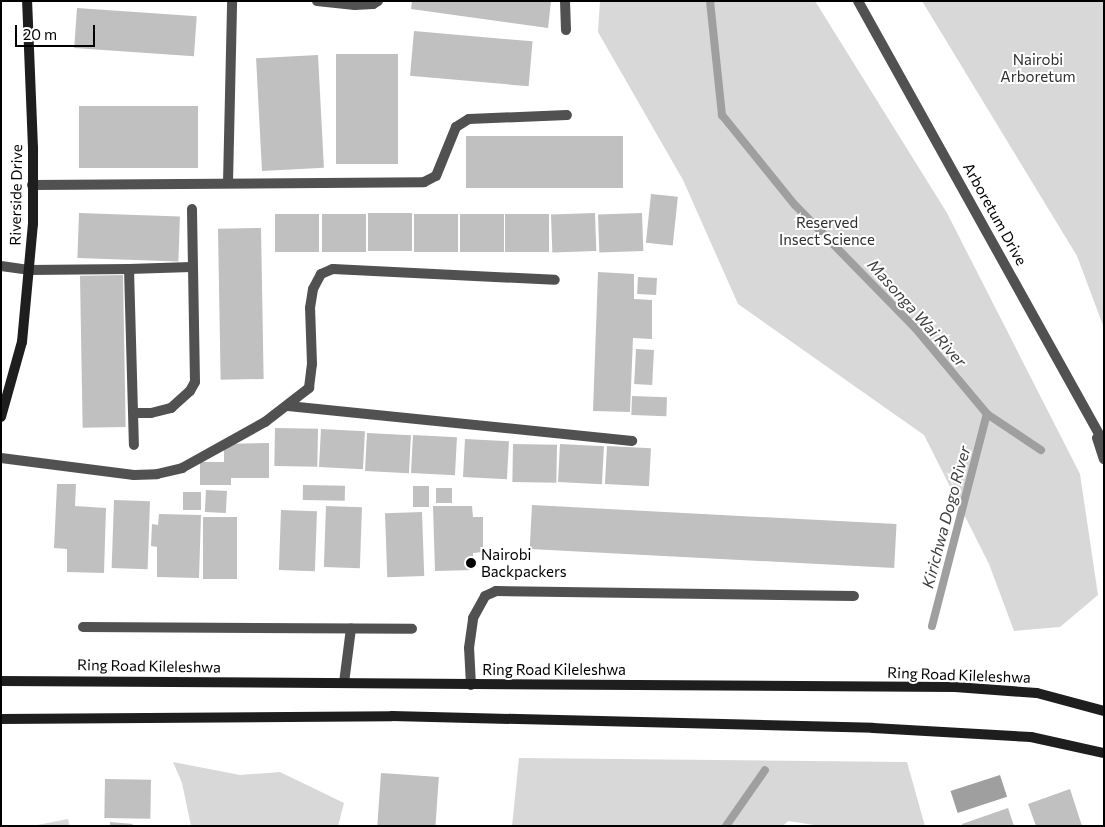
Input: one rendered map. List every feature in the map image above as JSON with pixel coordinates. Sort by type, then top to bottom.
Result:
[{"type":"main road","name":"Riverside Drive","points":[[1,417],[22,342],[33,224],[33,148],[27,1]]},
{"type":"main road","name":"Ring Road Kileleshwa","points":[[1,681],[955,687],[1037,693],[1104,711]]},
{"type":"main road","points":[[1,719],[392,716],[873,728],[1031,736],[1104,753]]},
{"type":"street","points":[[228,184],[232,1]]},
{"type":"street","points":[[316,1],[356,5],[373,4],[378,1]]},
{"type":"street","points":[[565,1],[566,30]]},
{"type":"street","name":"Arboretum Drive","points":[[858,1],[1104,443]]},
{"type":"street","points":[[32,185],[424,182],[436,176],[456,128],[469,119],[567,115]]},
{"type":"street","points":[[134,412],[151,413],[171,408],[190,391],[195,382],[191,267],[192,209]]},
{"type":"street","points":[[1,266],[29,270],[129,270],[191,267]]},
{"type":"street","points":[[1,458],[134,475],[157,474],[182,468],[265,422],[309,388],[311,381],[310,308],[313,289],[321,274],[333,269],[555,280]]},
{"type":"street","points":[[129,270],[134,445]]},
{"type":"street","points":[[288,406],[632,441]]},
{"type":"street","points":[[1089,416],[1104,459]]},
{"type":"street","points":[[471,685],[469,648],[472,618],[485,596],[496,591],[854,596]]},
{"type":"street","points":[[83,627],[412,629]]},
{"type":"street","points":[[344,683],[351,628]]},
{"type":"green space","name":"Reserved Insect Science","points":[[600,1],[815,1],[947,213],[1080,474],[1098,595],[1060,627],[1014,631],[989,564],[924,435],[738,304],[683,180],[598,32]]},
{"type":"green space","name":"Nairobi Arboretum","points":[[922,1],[1104,1],[1104,328],[1077,256]]},
{"type":"green space","points":[[519,758],[907,762],[925,826],[821,826],[788,821],[783,826],[512,826]]},
{"type":"green space","points":[[173,762],[240,775],[280,772],[344,803],[338,826],[191,826],[182,783]]},
{"type":"green space","points":[[68,819],[70,826],[32,826]]},
{"type":"shaded area","points":[[1000,775],[1007,797],[958,813],[951,791]]},
{"type":"building","points":[[412,1],[551,1],[548,28],[411,9]]},
{"type":"building","points":[[77,8],[197,16],[194,56],[74,48]]},
{"type":"building","points":[[414,31],[533,41],[529,86],[410,76]]},
{"type":"building","points":[[336,54],[398,54],[398,164],[336,164]]},
{"type":"building","points":[[318,55],[324,168],[262,171],[256,58]]},
{"type":"building","points":[[79,106],[198,106],[198,168],[79,168]]},
{"type":"building","points":[[466,136],[623,136],[623,188],[466,188]]},
{"type":"building","points":[[651,194],[678,197],[673,246],[646,243]]},
{"type":"building","points":[[79,213],[180,217],[178,261],[77,258]]},
{"type":"building","points":[[368,213],[412,213],[412,251],[368,251]]},
{"type":"building","points":[[595,213],[596,251],[552,253],[551,215]]},
{"type":"building","points":[[642,213],[643,251],[599,253],[598,215]]},
{"type":"building","points":[[275,214],[319,214],[319,252],[275,252]]},
{"type":"building","points":[[322,214],[366,214],[366,252],[322,252]]},
{"type":"building","points":[[414,214],[458,214],[458,252],[414,252]]},
{"type":"building","points":[[460,214],[504,214],[504,252],[460,252]]},
{"type":"building","points":[[505,214],[549,214],[549,252],[505,252]]},
{"type":"building","points":[[261,228],[264,379],[221,380],[218,229]]},
{"type":"building","points":[[598,272],[634,274],[634,299],[652,300],[652,339],[633,338],[630,412],[593,411]]},
{"type":"building","points":[[123,275],[126,427],[83,428],[80,276]]},
{"type":"building","points":[[638,277],[657,278],[656,295],[637,294]]},
{"type":"building","points":[[636,349],[654,350],[652,385],[634,384]]},
{"type":"building","points":[[632,396],[667,397],[666,416],[631,415]]},
{"type":"building","points":[[275,428],[318,429],[317,467],[274,466]]},
{"type":"building","points":[[321,429],[365,431],[363,469],[319,467]]},
{"type":"building","points":[[367,433],[411,435],[409,473],[365,471]]},
{"type":"building","points":[[413,435],[457,437],[455,475],[411,473]]},
{"type":"building","points":[[465,439],[509,441],[507,479],[463,477]]},
{"type":"building","points":[[269,443],[269,478],[231,478],[231,485],[200,485],[200,462],[224,462],[224,444]]},
{"type":"building","points":[[513,444],[557,445],[556,483],[512,482]]},
{"type":"building","points":[[560,444],[604,446],[602,484],[558,482]]},
{"type":"building","points":[[607,446],[651,448],[649,486],[605,484]]},
{"type":"building","points":[[57,484],[76,484],[75,506],[106,508],[104,573],[67,572],[67,549],[54,548]]},
{"type":"building","points":[[303,485],[345,486],[345,501],[303,500]]},
{"type":"building","points":[[413,486],[429,486],[429,507],[413,507]]},
{"type":"building","points":[[436,488],[452,488],[452,503],[436,503]]},
{"type":"building","points":[[206,490],[227,491],[226,513],[205,512]]},
{"type":"building","points":[[183,492],[201,492],[201,510],[183,510]]},
{"type":"building","points":[[114,500],[150,501],[148,569],[112,568]]},
{"type":"building","points":[[532,505],[896,524],[894,568],[530,549]]},
{"type":"building","points":[[326,506],[362,507],[360,568],[324,567]]},
{"type":"building","points":[[433,506],[472,506],[473,517],[483,517],[483,552],[473,553],[473,570],[435,571]]},
{"type":"building","points":[[281,510],[317,511],[315,571],[279,570]]},
{"type":"building","points":[[422,512],[424,576],[387,577],[385,513]]},
{"type":"building","points":[[159,514],[201,515],[199,578],[157,577],[157,547],[151,546],[152,524],[158,525]]},
{"type":"building","points":[[203,517],[237,517],[237,579],[203,579]]},
{"type":"building","points":[[381,773],[439,777],[435,826],[377,826]]},
{"type":"building","points":[[105,779],[151,780],[150,819],[104,818]]},
{"type":"building","points":[[1070,789],[1082,826],[1036,826],[1028,804]]},
{"type":"building","points":[[1008,808],[1014,826],[963,826],[962,824]]},
{"type":"building","points":[[110,822],[133,824],[132,826],[110,826]]},
{"type":"waterway","name":"Masonga Wai River","points":[[710,1],[722,115],[795,205],[916,329],[987,414],[1041,450]]},
{"type":"waterway","name":"Kirichwa Dogo River","points":[[932,626],[987,414]]},
{"type":"waterway","name":"Kirichwa Dogo River","points":[[726,826],[765,770]]},
{"type":"place","name":"Nairobi Backpackers","points":[[471,563]]}]
